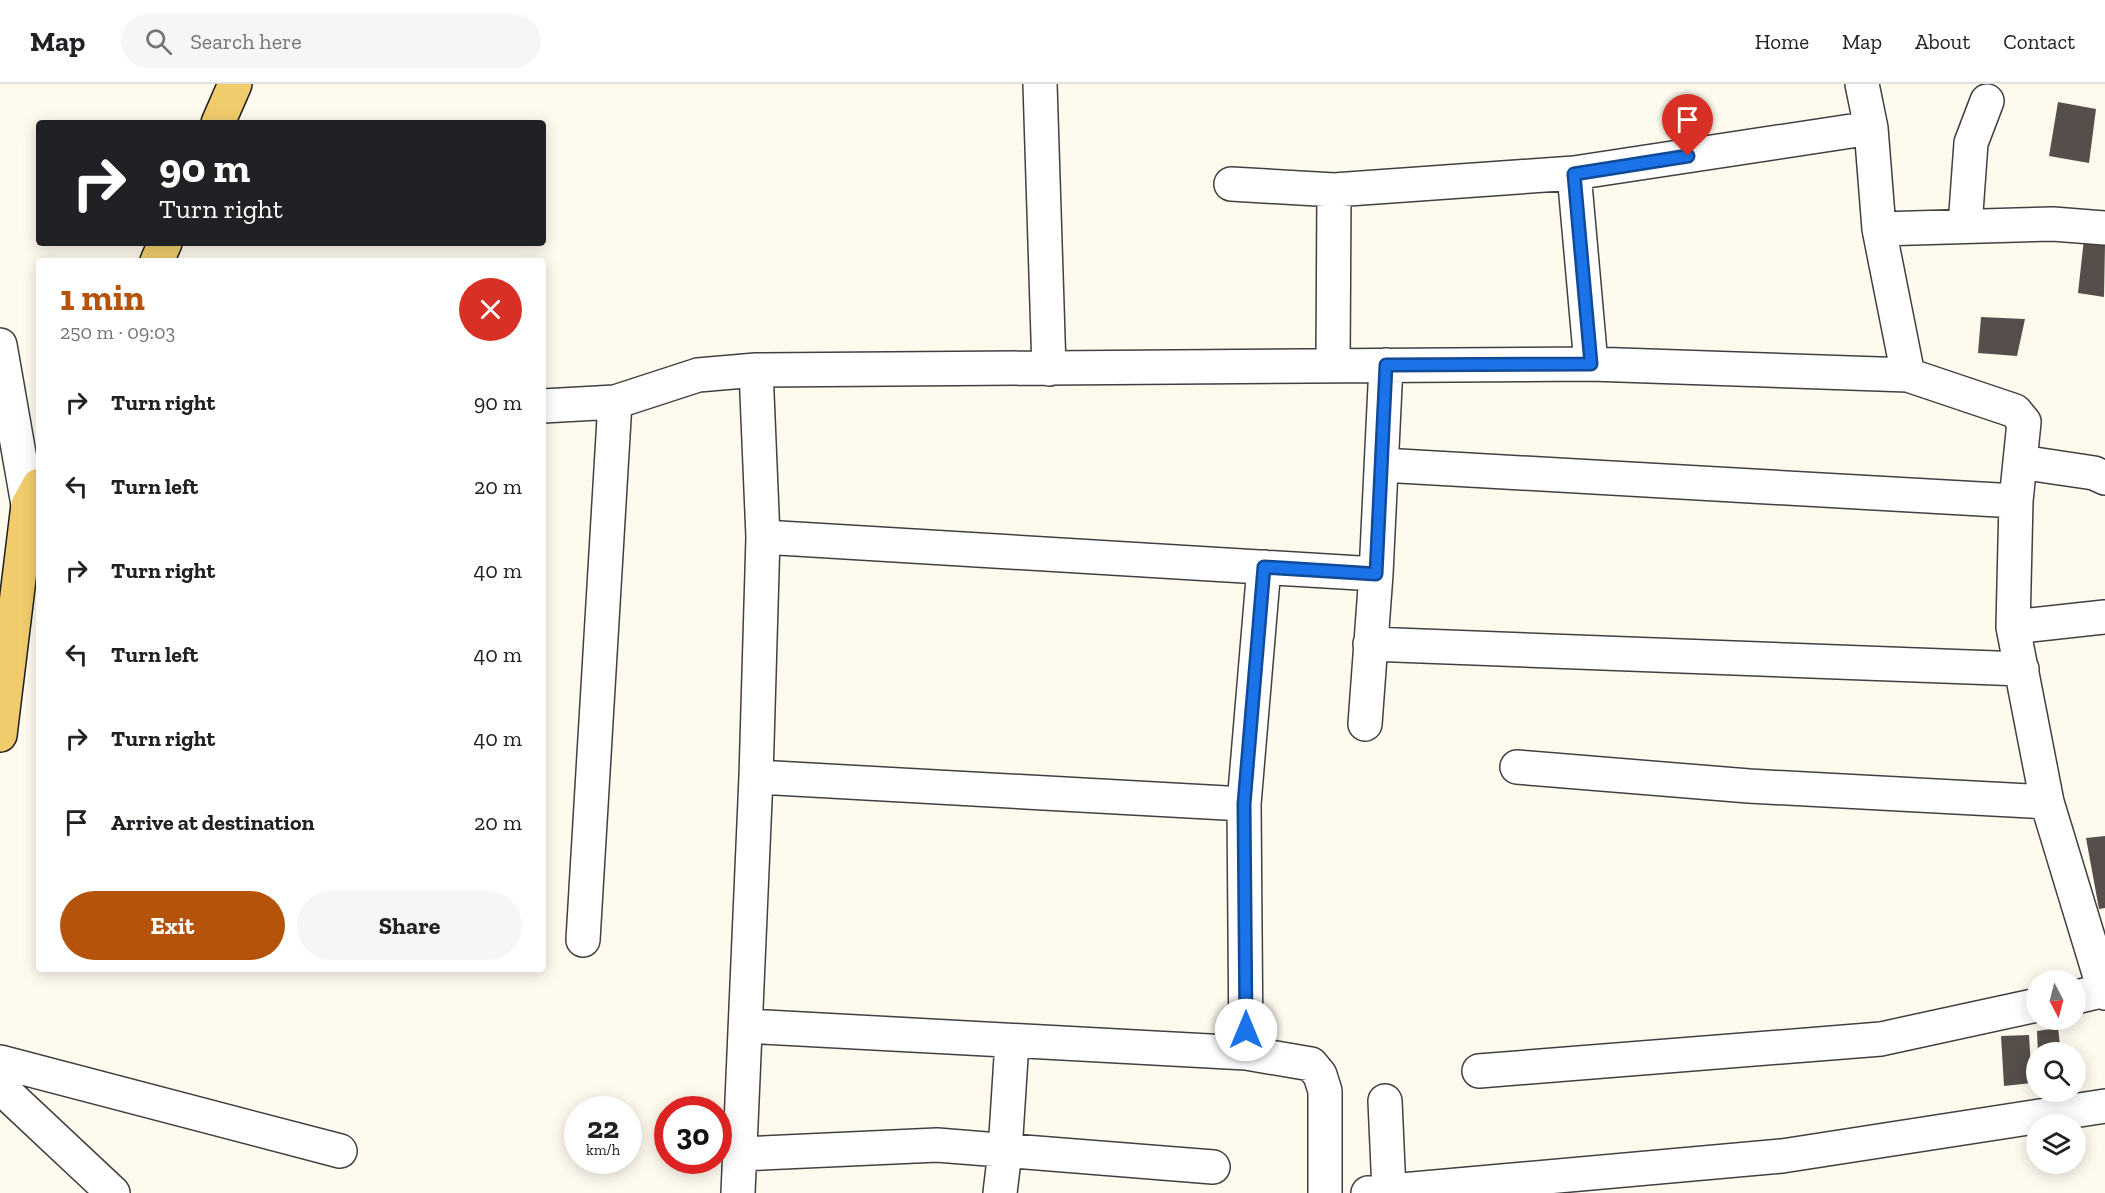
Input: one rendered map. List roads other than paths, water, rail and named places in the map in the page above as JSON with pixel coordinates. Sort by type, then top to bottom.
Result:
[{"type":"main road","points":[[219,120],[235,84]]},
{"type":"main road","points":[[0,735],[33,495]]},
{"type":"street","points":[[1040,84],[1049,369]]},
{"type":"street","points":[[1862,84],[1871,128],[1879,229],[1908,375]]},
{"type":"street","points":[[1965,226],[1971,143],[1987,101]]},
{"type":"street","points":[[1231,184],[1334,190],[1574,174],[1871,128]]},
{"type":"street","points":[[1574,174],[1591,364]]},
{"type":"street","points":[[1333,365],[1334,190]]},
{"type":"street","points":[[1879,229],[2053,224],[2105,228]]},
{"type":"street","points":[[0,345],[33,495]]},
{"type":"street","points":[[546,406],[615,402],[698,375],[756,370],[1591,364],[1908,375],[2014,411],[2024,422],[2016,501],[2013,627],[2047,802],[2105,991],[2086,995]]},
{"type":"street","points":[[1365,724],[1376,574],[1386,365]]},
{"type":"street","points":[[738,1193],[756,777],[763,537],[756,370]]},
{"type":"street","points":[[583,940],[615,402]]},
{"type":"street","points":[[2020,462],[2094,473],[2105,478]]},
{"type":"street","points":[[1382,465],[2016,501]]},
{"type":"street","points":[[763,537],[1376,574]]},
{"type":"street","points":[[1246,1053],[1244,804],[1264,567]]},
{"type":"street","points":[[2013,627],[2105,618]]},
{"type":"street","points":[[1370,644],[2022,669]]},
{"type":"street","points":[[1517,767],[1749,786],[2047,802]]},
{"type":"street","points":[[756,777],[1244,804]]},
{"type":"street","points":[[1479,1071],[1881,1039],[2026,1007]]},
{"type":"street","points":[[746,1026],[1246,1053],[1311,1064],[1320,1075],[1325,1091],[1325,1193]]},
{"type":"street","points":[[1000,1193],[1012,1042]]},
{"type":"street","points":[[0,1062],[340,1151]]},
{"type":"street","points":[[0,1087],[113,1193]]},
{"type":"street","points":[[1385,1101],[1378,1192],[1437,1190],[1782,1156],[2105,1106]]},
{"type":"street","points":[[740,1154],[937,1145],[1213,1167]]}]
